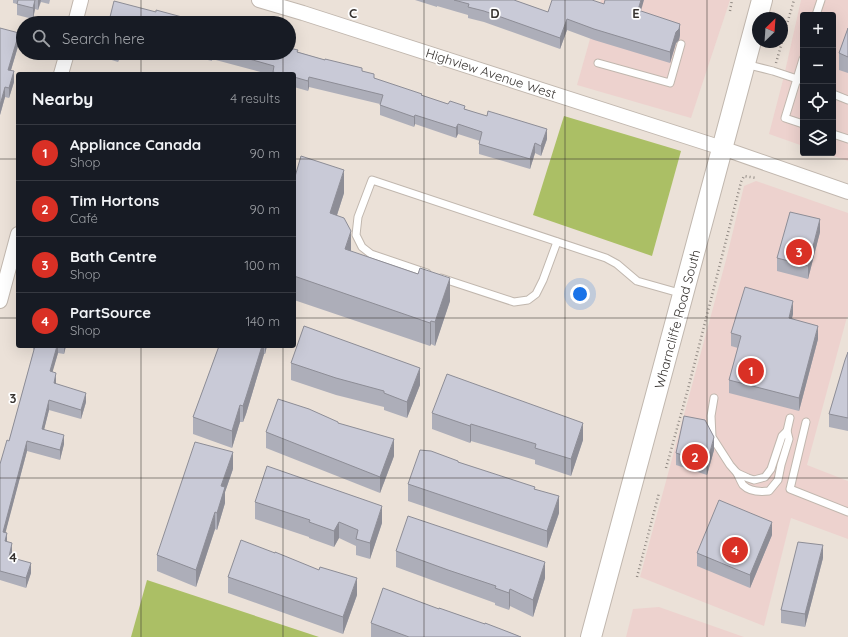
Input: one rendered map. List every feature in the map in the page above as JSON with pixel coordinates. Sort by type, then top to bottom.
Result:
[{"type":"main road","name":"Wharncliffe Road South","points":[[591,637],[762,0]]},
{"type":"street","points":[[77,16],[81,0]]},
{"type":"street","name":"Highview Avenue West","points":[[259,0],[722,148],[846,190]]},
{"type":"street","points":[[62,72],[65,60]]},
{"type":"street","points":[[0,301],[16,241]]},
{"type":"lane","points":[[817,12],[821,0]]},
{"type":"lane","points":[[598,63],[670,83],[681,44]]},
{"type":"lane","points":[[745,64],[800,80],[785,118],[800,123]]},
{"type":"lane","points":[[836,95],[848,100]]},
{"type":"lane","points":[[836,135],[848,139]]},
{"type":"lane","points":[[557,242],[544,280],[536,294],[528,300],[514,302],[371,254],[362,247],[356,235],[358,217],[372,180],[606,258],[617,264],[637,281],[683,294]]},
{"type":"lane","points":[[714,398],[711,416],[712,437],[737,473],[743,485],[749,490],[762,492],[769,491],[778,480],[781,465],[790,439],[787,431]]},
{"type":"lane","points":[[737,473],[754,480],[765,478],[771,469],[782,436],[787,431],[790,418]]},
{"type":"lane","points":[[806,422],[790,489],[848,512]]},
{"type":"path","points":[[730,10],[732,0]]},
{"type":"path","points":[[788,21],[794,0]]},
{"type":"path","points":[[666,468],[688,389],[741,182],[744,176],[756,178]]},
{"type":"path","points":[[637,577],[659,493]]},
{"type":"shaded area","points":[[601,0],[730,0],[691,118],[577,85]]},
{"type":"shaded area","points":[[801,0],[848,0],[848,161],[833,156],[836,156],[836,12],[800,12],[800,145],[769,134]]},
{"type":"shaded area","points":[[756,181],[848,213],[848,317],[807,465],[848,481],[848,539],[791,518],[764,626],[640,577],[726,260],[744,186]]},
{"type":"shaded area","points":[[659,607],[744,637],[626,637],[633,609]]},
{"type":"green space","points":[[564,116],[681,151],[652,256],[533,215]]},
{"type":"green space","points":[[147,580],[319,637],[131,637]]},
{"type":"building","points":[[18,0],[35,0],[33,8],[17,4]]},
{"type":"building","points":[[454,0],[514,0],[548,12],[552,0],[592,0],[604,4],[605,0],[641,0],[638,10],[680,24],[670,52],[594,29],[567,19],[560,38],[484,11],[468,7],[469,4]]},
{"type":"building","points":[[114,1],[178,16],[110,16]]},
{"type":"building","points":[[0,28],[16,32],[16,43],[8,70],[14,71],[9,88],[5,87],[0,105]]},
{"type":"building","points":[[848,28],[848,57],[839,53]]},
{"type":"building","points":[[296,50],[298,50],[297,52],[325,60],[362,68],[362,71],[374,74],[374,78],[448,104],[450,101],[465,106],[464,109],[487,116],[488,111],[547,129],[541,146],[535,143],[530,159],[479,144],[482,132],[458,124],[456,128],[415,115],[414,117],[380,105],[383,95],[309,77],[308,81],[296,78],[296,72],[273,72],[274,66],[253,60],[296,60]]},
{"type":"building","points":[[301,156],[344,170],[330,213],[344,218],[351,231],[345,249],[418,274],[420,268],[450,278],[435,322],[431,321],[430,323],[296,277],[296,173]]},
{"type":"building","points":[[790,212],[820,219],[808,266],[777,258]]},
{"type":"building","points":[[745,287],[793,301],[789,318],[818,326],[799,398],[729,380],[741,336],[731,333]]},
{"type":"building","points":[[304,326],[420,368],[407,402],[384,393],[384,391],[336,378],[291,363]]},
{"type":"building","points":[[34,348],[56,348],[50,371],[56,373],[54,383],[86,393],[81,410],[49,400],[42,429],[64,435],[60,450],[27,441],[3,532],[7,533],[5,541],[12,543],[9,557],[31,563],[26,578],[0,571],[0,464],[7,440],[9,441]]},
{"type":"building","points":[[218,348],[261,348],[243,406],[240,405],[232,431],[193,417]]},
{"type":"building","points":[[848,352],[848,418],[829,414]]},
{"type":"building","points":[[447,374],[583,423],[571,459],[535,448],[536,444],[471,424],[470,426],[432,413]]},
{"type":"building","points":[[278,399],[309,409],[338,423],[394,439],[380,477],[266,432]]},
{"type":"building","points":[[684,416],[705,420],[714,437],[707,463],[676,453]]},
{"type":"building","points":[[195,442],[233,452],[221,486],[225,487],[217,513],[215,512],[196,570],[157,555]]},
{"type":"building","points":[[420,450],[431,451],[458,462],[535,487],[534,489],[559,496],[547,531],[408,484]]},
{"type":"building","points":[[267,466],[382,506],[370,543],[356,539],[358,530],[339,522],[334,531],[309,522],[310,520],[255,502]]},
{"type":"building","points":[[719,500],[772,522],[750,575],[697,553]]},
{"type":"building","points":[[408,516],[545,562],[533,600],[510,589],[509,593],[495,588],[496,586],[396,551]]},
{"type":"building","points":[[241,540],[319,570],[320,567],[357,578],[343,617],[228,577]]},
{"type":"building","points":[[798,542],[823,545],[805,614],[781,610]]},
{"type":"building","points":[[383,588],[521,637],[409,637],[371,623]]},
{"type":"place","name":"Bath Centre","points":[[799,252]]},
{"type":"place","name":"Appliance Canada","points":[[751,371]]},
{"type":"place","name":"Tim Hortons","points":[[695,457]]},
{"type":"place","name":"PartSource","points":[[735,550]]}]
